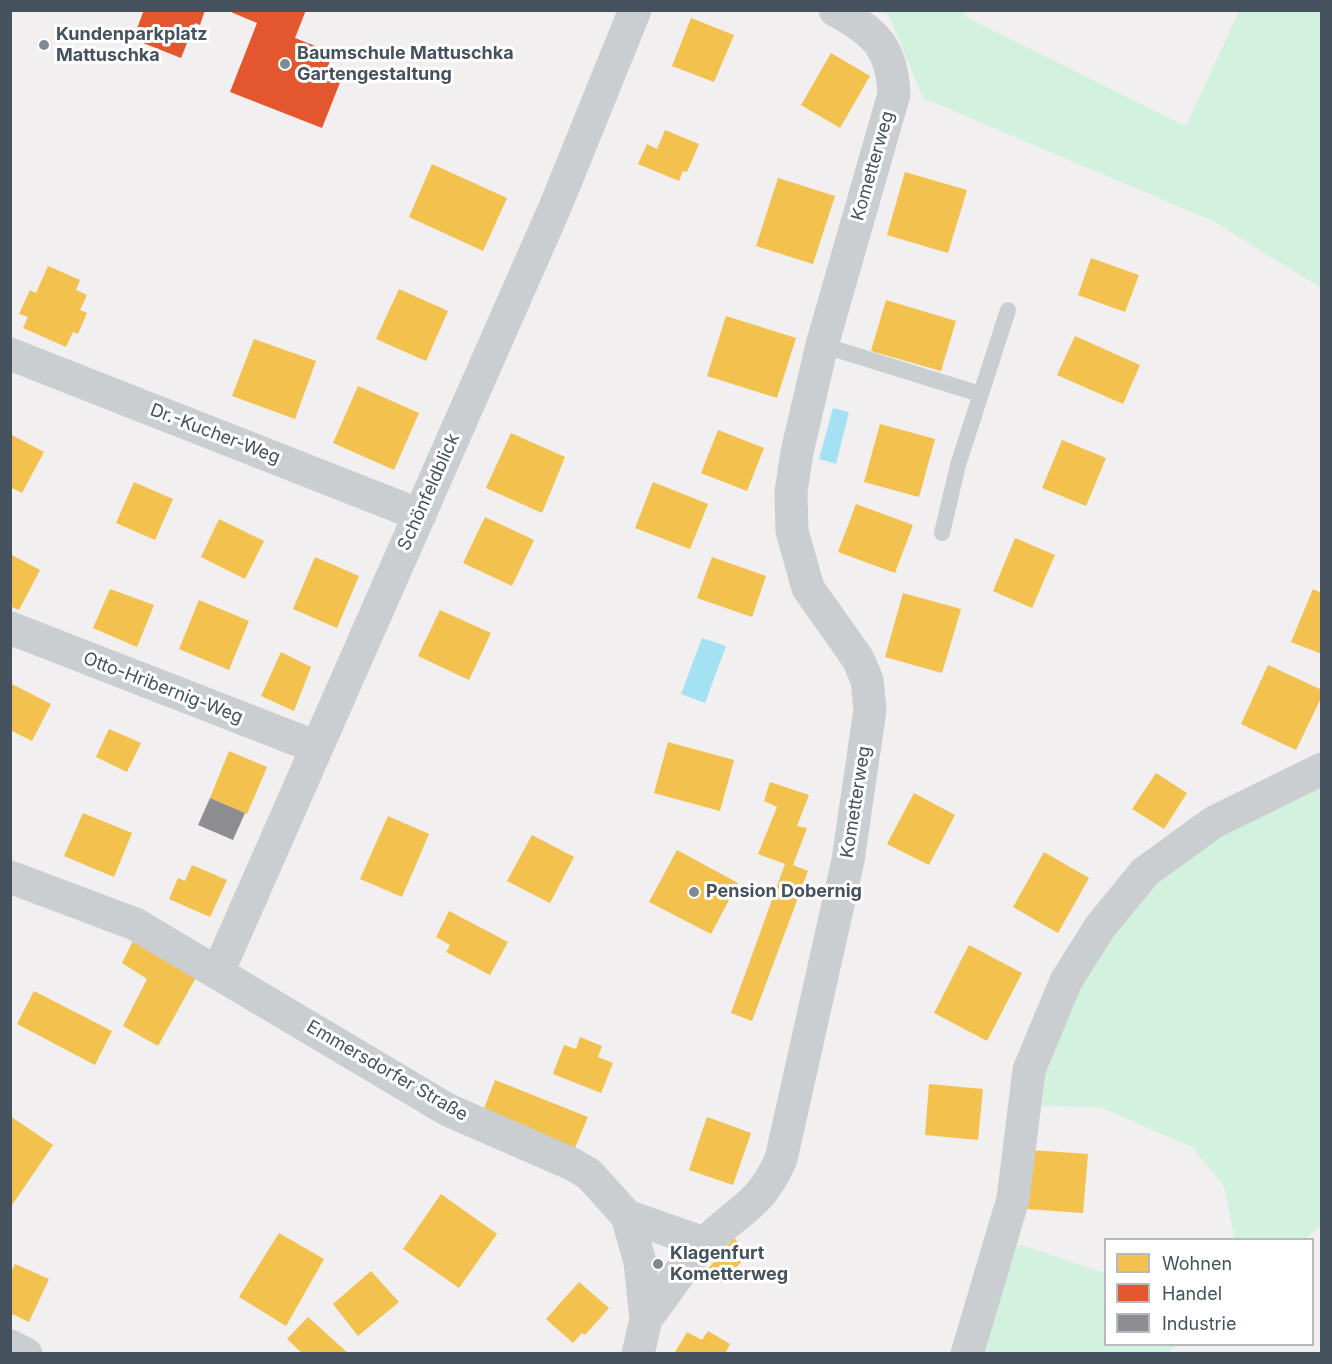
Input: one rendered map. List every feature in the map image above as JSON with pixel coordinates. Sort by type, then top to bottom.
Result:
[{"type":"street","name":"Schönfeldblick","points":[[218,972],[556,205],[635,10]]},
{"type":"street","name":"Kometterweg","points":[[646,1319],[704,1243],[753,1204],[769,1184],[781,1159],[848,860],[870,710],[867,680],[858,659],[808,588],[792,531],[791,492],[797,452],[822,345],[894,94],[893,72],[886,51],[874,36],[858,23],[835,10]]},
{"type":"street","name":"Dr.-Kucher-Weg","points":[[10,354],[420,515]]},
{"type":"street","name":"Otto-Hribernig-Weg","points":[[10,628],[316,747]]},
{"type":"street","points":[[967,1353],[1013,1199],[1029,1070],[1066,981],[1100,927],[1145,872],[1214,822],[1322,769]]},
{"type":"street","name":"Emmersdorfer Straße","points":[[10,877],[135,924],[448,1110],[572,1164],[589,1174],[627,1216],[640,1263],[646,1319],[638,1353]]},
{"type":"street","points":[[627,1216],[704,1243]]},
{"type":"street","points":[[10,1346],[26,1353]]},
{"type":"lane","points":[[942,533],[958,465],[1008,310]]},
{"type":"lane","points":[[822,345],[980,394]]},
{"type":"green space","points":[[878,11],[967,11],[964,16],[1186,126],[1239,11],[1321,11],[1321,288],[1213,221],[923,98],[889,16]]},
{"type":"green space","points":[[1321,770],[1321,1225],[1306,1238],[1232,1238],[1234,1235],[1224,1186],[1192,1147],[1100,1107],[1025,1105],[1039,1047],[1161,860]]},
{"type":"green space","points":[[1001,1242],[1025,1246],[1104,1273],[1104,1346],[1175,1346],[1168,1354],[959,1354]]},
{"type":"water","points":[[833,408],[849,412],[836,464],[819,459]]},
{"type":"water","points":[[702,638],[726,646],[705,703],[681,694]]},
{"type":"building: Wohnen","points":[[691,18],[734,35],[714,82],[672,66]]},
{"type":"building: Wohnen","points":[[831,53],[870,76],[840,128],[801,105]]},
{"type":"building: Wohnen","points":[[665,130],[699,144],[687,172],[683,171],[679,181],[638,164],[647,144],[657,149]]},
{"type":"building: Wohnen","points":[[432,164],[507,198],[483,251],[409,217]]},
{"type":"building: Wohnen","points":[[905,172],[967,190],[948,253],[887,235]]},
{"type":"building: Wohnen","points":[[778,178],[835,196],[813,264],[756,246]]},
{"type":"building: Wohnen","points":[[1091,258],[1139,275],[1125,312],[1078,295]]},
{"type":"building: Wohnen","points":[[48,266],[80,280],[76,290],[87,295],[80,310],[87,313],[78,334],[73,332],[66,347],[23,328],[28,317],[19,314],[30,290],[36,293]]},
{"type":"building: Wohnen","points":[[399,289],[448,311],[426,361],[376,339]]},
{"type":"building: Wohnen","points":[[886,300],[956,321],[941,371],[871,351]]},
{"type":"building: Wohnen","points":[[726,316],[796,338],[777,398],[707,376]]},
{"type":"building: Wohnen","points":[[1075,336],[1140,365],[1123,404],[1057,375]]},
{"type":"building: Wohnen","points":[[254,339],[316,361],[295,419],[232,396]]},
{"type":"building: Wohnen","points":[[358,386],[419,413],[394,470],[333,443]]},
{"type":"building: Wohnen","points":[[880,424],[935,439],[919,497],[864,482]]},
{"type":"building: Wohnen","points":[[718,430],[764,448],[747,491],[701,473]]},
{"type":"building: Wohnen","points":[[511,433],[565,457],[542,513],[486,488]]},
{"type":"building: Wohnen","points":[[10,434],[44,452],[22,493],[10,487]]},
{"type":"building: Wohnen","points":[[1062,440],[1106,458],[1086,506],[1042,488]]},
{"type":"building: Wohnen","points":[[134,482],[173,499],[155,540],[116,523]]},
{"type":"building: Wohnen","points":[[653,482],[708,504],[690,549],[635,528]]},
{"type":"building: Wohnen","points":[[856,504],[913,525],[895,573],[838,552]]},
{"type":"building: Wohnen","points":[[485,517],[534,540],[512,586],[463,563]]},
{"type":"building: Wohnen","points":[[219,519],[264,541],[245,579],[201,557]]},
{"type":"building: Wohnen","points":[[1015,538],[1055,555],[1032,608],[993,591]]},
{"type":"building: Wohnen","points":[[10,554],[40,570],[19,610],[10,606]]},
{"type":"building: Wohnen","points":[[315,557],[359,576],[337,628],[293,609]]},
{"type":"building: Wohnen","points":[[712,557],[766,576],[752,617],[697,598]]},
{"type":"building: Wohnen","points":[[110,589],[154,605],[137,647],[93,628]]},
{"type":"building: Wohnen","points":[[1313,589],[1322,593],[1322,654],[1291,642]]},
{"type":"building: Wohnen","points":[[903,593],[961,609],[942,673],[885,657]]},
{"type":"building: Wohnen","points":[[199,600],[249,621],[229,670],[179,649]]},
{"type":"building: Wohnen","points":[[440,610],[491,633],[469,680],[418,656]]},
{"type":"building: Wohnen","points":[[281,652],[311,667],[294,711],[261,696]]},
{"type":"building: Wohnen","points":[[1268,665],[1322,690],[1322,696],[1296,750],[1241,724]]},
{"type":"building: Wohnen","points":[[10,683],[51,704],[32,741],[10,730]]},
{"type":"building: Wohnen","points":[[109,729],[141,743],[127,772],[96,757]]},
{"type":"building: Wohnen","points":[[668,742],[734,760],[720,811],[654,793]]},
{"type":"building: Wohnen","points":[[229,751],[267,767],[247,814],[210,798]]},
{"type":"building: Wohnen","points":[[1156,773],[1187,793],[1164,829],[1132,809]]},
{"type":"building: Wohnen","points":[[770,782],[809,795],[797,826],[807,828],[793,865],[808,871],[752,1021],[731,1013],[785,864],[758,854],[777,807],[764,801]]},
{"type":"building: Wohnen","points":[[914,793],[955,815],[929,865],[887,844]]},
{"type":"building: Wohnen","points":[[83,813],[132,833],[114,877],[64,856]]},
{"type":"building: Wohnen","points":[[388,816],[429,834],[402,897],[360,879]]},
{"type":"building: Wohnen","points":[[532,835],[574,857],[550,903],[507,881]]},
{"type":"building: Wohnen","name":"Pension Dobernig","points":[[677,850],[738,883],[711,934],[649,902]]},
{"type":"building: Wohnen","points":[[1044,852],[1089,878],[1058,933],[1013,907]]},
{"type":"building: Wohnen","points":[[192,865],[227,880],[210,917],[169,899],[178,878],[185,881]]},
{"type":"building: Wohnen","points":[[449,911],[508,942],[490,975],[446,952],[450,945],[436,937]]},
{"type":"building: Wohnen","points":[[134,939],[199,972],[158,1046],[123,1026],[147,979],[122,963]]},
{"type":"building: Wohnen","points":[[969,945],[1022,973],[987,1041],[934,1013]]},
{"type":"building: Wohnen","points":[[34,991],[112,1031],[95,1065],[17,1024]]},
{"type":"building: Wohnen","points":[[580,1037],[602,1046],[598,1057],[613,1063],[601,1093],[553,1074],[564,1045],[576,1049]]},
{"type":"building: Wohnen","points":[[495,1080],[588,1117],[575,1148],[483,1111]]},
{"type":"building: Wohnen","points":[[929,1084],[983,1089],[978,1140],[925,1135]]},
{"type":"building: Wohnen","points":[[10,1116],[53,1145],[10,1208]]},
{"type":"building: Wohnen","points":[[707,1117],[751,1133],[733,1185],[689,1170]]},
{"type":"building: Wohnen","points":[[1031,1150],[1088,1154],[1083,1213],[1027,1209]]},
{"type":"building: Wohnen","points":[[441,1194],[497,1234],[459,1288],[403,1249]]},
{"type":"building: Wohnen","points":[[279,1233],[324,1259],[286,1326],[239,1297]]},
{"type":"building: Wohnen","points":[[734,1238],[749,1254],[721,1283],[707,1270]]},
{"type":"building: Wohnen","points":[[15,1264],[49,1279],[29,1322],[10,1313],[10,1274]]},
{"type":"building: Wohnen","points":[[371,1271],[399,1302],[358,1336],[333,1304]]},
{"type":"building: Wohnen","points":[[579,1282],[609,1308],[585,1335],[582,1333],[573,1343],[546,1319]]},
{"type":"building: Wohnen","points":[[308,1317],[349,1354],[303,1354],[287,1339]]},
{"type":"building: Wohnen","points":[[708,1331],[730,1344],[725,1354],[674,1354],[687,1332],[702,1340]]},
{"type":"building: Handel","points":[[144,10],[205,10],[200,25],[195,23],[181,58],[133,39]]},
{"type":"building: Handel","name":"Baumschule Mattuschka Gartengestaltung","points":[[226,10],[306,10],[295,38],[333,53],[325,74],[341,80],[322,128],[230,92],[257,23]]},
{"type":"building: Industrie","points":[[210,798],[245,813],[233,840],[198,825]]},
{"type":"place","name":"Kundenparkplatz Mattuschka","points":[[44,45]]},
{"type":"place","name":"Baumschule Mattuschka Gartengestaltung","points":[[285,64]]},
{"type":"place","name":"Pension Dobernig","points":[[694,892]]},
{"type":"place","name":"Klagenfurt Kometterweg","points":[[658,1264]]}]
